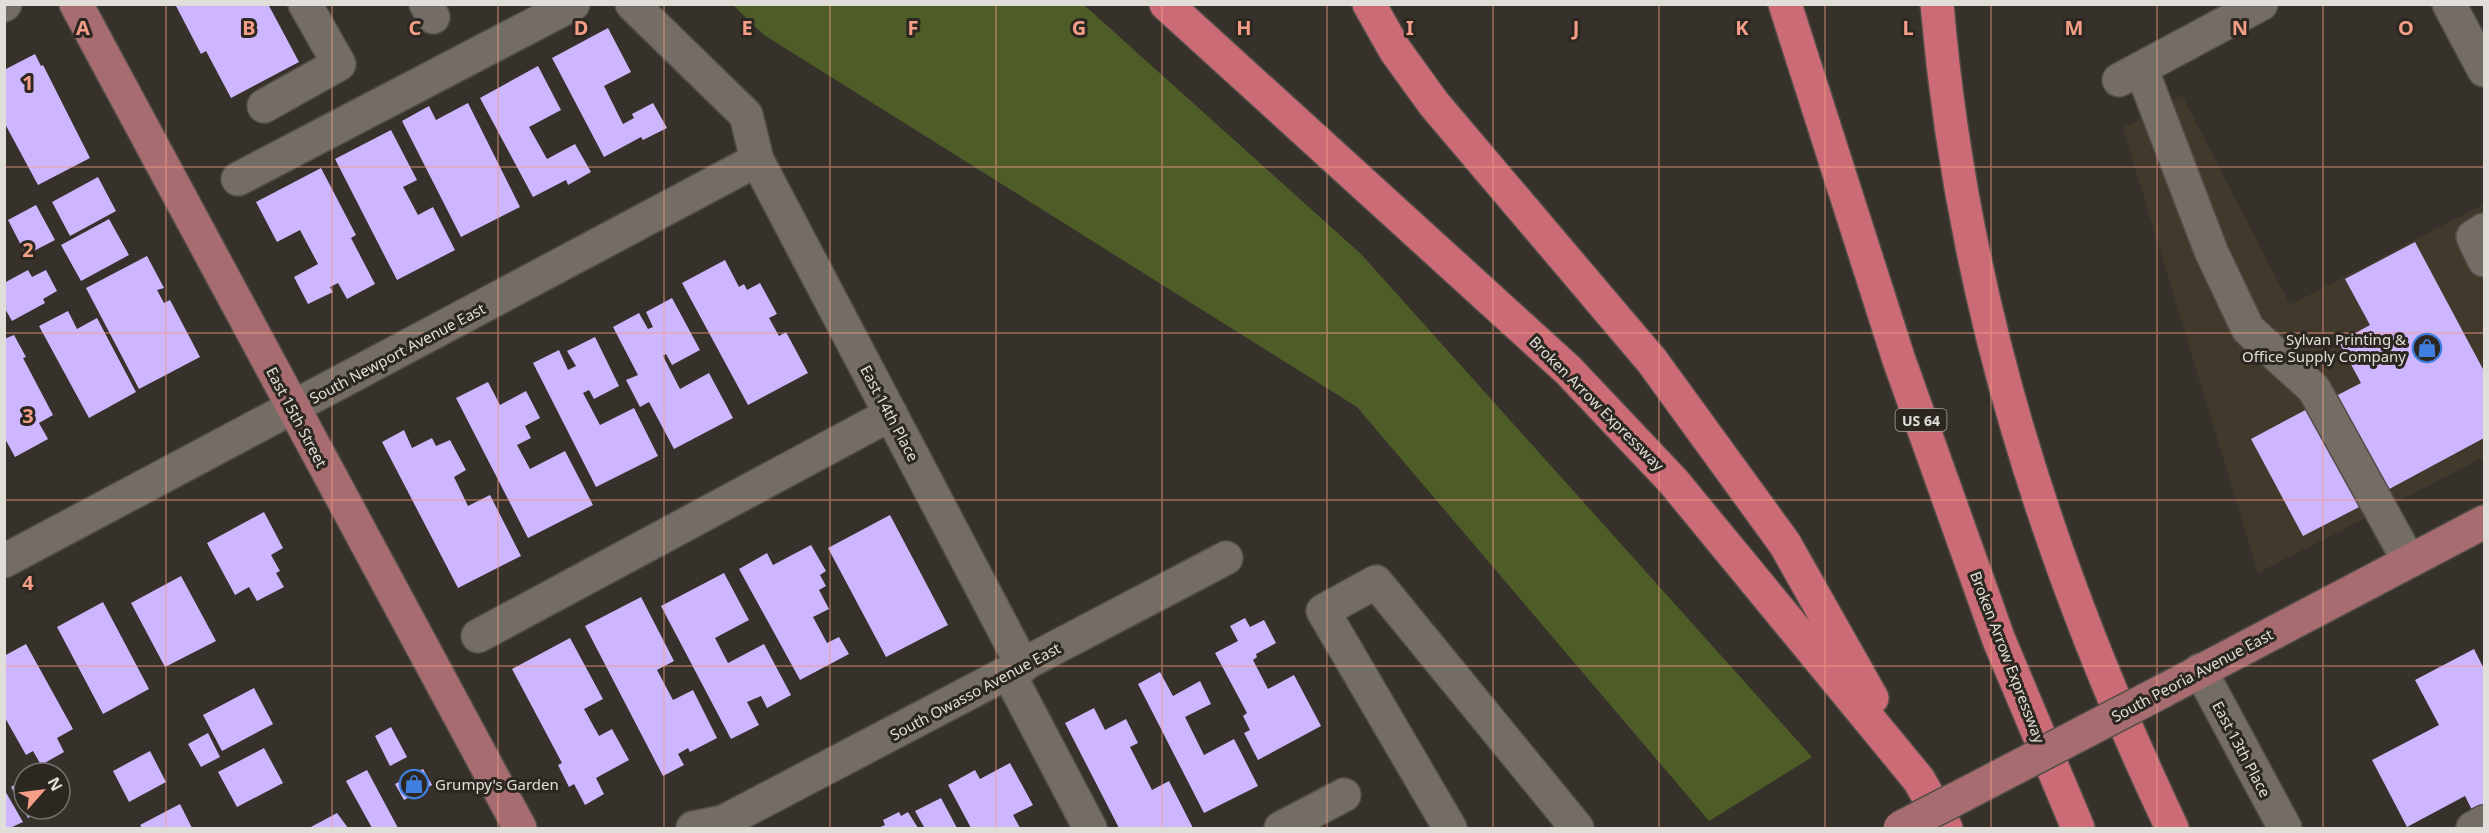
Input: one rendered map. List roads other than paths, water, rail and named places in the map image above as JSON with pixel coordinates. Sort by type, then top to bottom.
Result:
[{"type":"highway","name":"Broken Arrow Expressway","points":[[1166,4],[1568,370],[1673,481],[1919,780],[1946,828]]},
{"type":"highway","points":[[1368,4],[1395,50],[1434,104],[1652,361],[1785,544],[1919,780]]},
{"type":"highway","name":"Broken Arrow Expressway","points":[[1785,4],[1903,371],[1999,640],[2078,828]]},
{"type":"highway","points":[[1937,4],[1943,74],[1955,158],[1979,284],[2005,392],[2043,512],[2092,649],[2172,828]]},
{"type":"main road","name":"East 15th Street","points":[[76,4],[520,828]]},
{"type":"main road","name":"South Peoria Avenue East","points":[[1900,828],[2484,522]]},
{"type":"street","points":[[264,106],[339,64],[305,4]]},
{"type":"street","points":[[238,179],[573,4]]},
{"type":"street","name":"East 14th Place","points":[[632,4],[746,115],[757,160],[891,414],[1090,828]]},
{"type":"street","points":[[2260,4],[2130,74],[2248,329],[2314,389],[2409,561]]},
{"type":"street","points":[[2449,4],[2484,70]]},
{"type":"street","name":"South Newport Avenue East","points":[[4,561],[757,160]]},
{"type":"street","points":[[2484,230],[2473,237],[2484,260]]},
{"type":"street","points":[[478,636],[891,414]]},
{"type":"street","name":"South Owasso Avenue East","points":[[711,826],[1016,670],[1226,558]]},
{"type":"street","points":[[1441,826],[1323,611],[1376,582],[1578,828]]},
{"type":"street","name":"East 13th Place","points":[[2200,670],[2284,828]]},
{"type":"street","points":[[1281,828],[1344,795]]},
{"type":"street","points":[[2473,828],[2484,822]]},
{"type":"place","name":"Sylvan Printing & Office Supply Company","points":[[2427,348]]},
{"type":"place","name":"Grumpy's Garden","points":[[414,784]]}]
